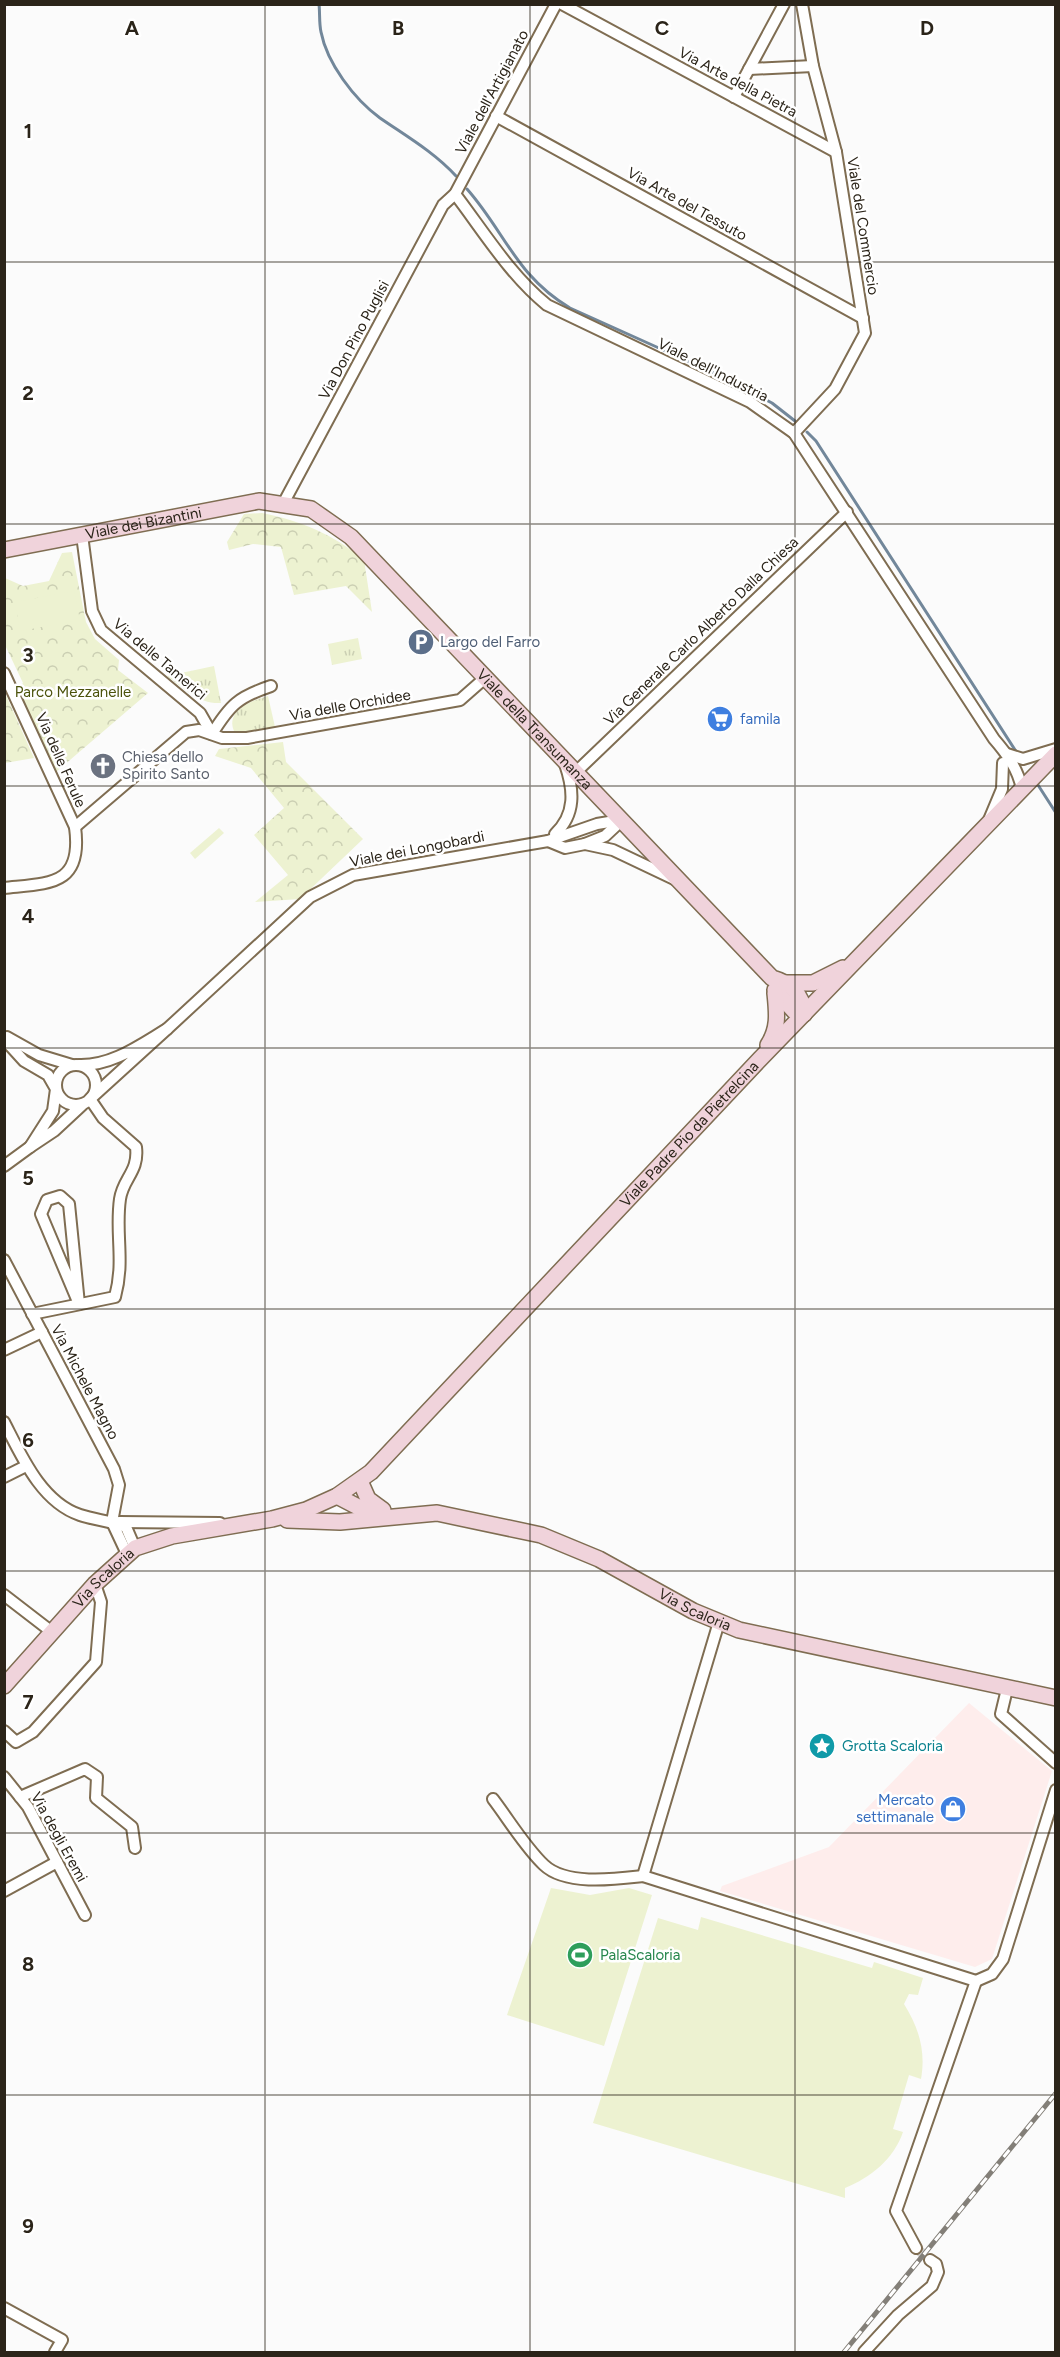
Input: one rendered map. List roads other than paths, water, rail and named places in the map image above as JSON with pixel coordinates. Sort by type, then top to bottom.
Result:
[{"type":"street","name":"Viale dell'Artigianato","points":[[455,194],[556,4]]},
{"type":"street","name":"Via Arte della Pietra","points":[[562,4],[836,152]]},
{"type":"street","points":[[734,97],[784,4]]},
{"type":"street","name":"Viale del Commercio","points":[[794,433],[835,389],[861,345],[865,333],[836,152],[813,66],[802,4]]},
{"type":"street","points":[[749,69],[813,66]]},
{"type":"street","name":"Via Arte del Tessuto","points":[[496,116],[863,318]]},
{"type":"street","name":"Viale dell'Industria","points":[[455,194],[514,273],[528,290],[547,306],[750,402],[794,433],[1005,758],[1020,777],[1022,789]]},
{"type":"street","name":"Via Don Pino Puglisi","points":[[283,504],[443,205],[455,194]]},
{"type":"street","name":"Viale dei Bizantini","points":[[4,550],[259,501],[283,504]]},
{"type":"street","name":"Viale della Transumanza","points":[[283,504],[311,509],[351,537],[778,985],[794,1011],[804,1014]]},
{"type":"street","name":"Via Generale Carlo Alberto Dalla Chiesa","points":[[576,772],[847,512]]},
{"type":"street","name":"Via delle Tamerici","points":[[82,535],[92,610],[101,630],[200,713],[212,734]]},
{"type":"street","name":"Via delle Ferule","points":[[4,672],[75,827]]},
{"type":"street","name":"Via delle Orchidee","points":[[75,827],[186,732],[199,730],[222,738],[247,738],[460,700],[485,678]]},
{"type":"street","points":[[212,734],[228,707],[245,694],[271,686]]},
{"type":"street","points":[[987,824],[1002,789],[1005,758],[1023,759],[1056,749]]},
{"type":"street","name":"Viale Padre Pio da Pietrelcina","points":[[360,1480],[382,1462],[760,1059],[1056,754]]},
{"type":"street","points":[[548,841],[562,827],[572,808],[572,782],[564,761]]},
{"type":"street","name":"Viale dei Longobardi","points":[[4,1166],[54,1131],[309,897],[353,875],[548,841],[597,824],[621,820]]},
{"type":"street","name":"Viale dei Longobardi","points":[[548,841],[565,848],[585,844],[605,836],[621,820]]},
{"type":"street","points":[[4,888],[53,882],[66,876],[74,864],[77,844],[75,827]]},
{"type":"street","name":"Viale dei Longobardi","points":[[585,844],[613,850],[680,882]]},
{"type":"street","points":[[760,1059],[775,1035],[778,1017],[778,985],[813,983],[854,962]]},
{"type":"street","name":"Viale dei Longobardi","points":[[76,1065],[89,1065],[116,1058],[167,1029]]},
{"type":"street","points":[[4,1037],[39,1055],[76,1065],[94,1076],[96,1088],[86,1102]]},
{"type":"street","points":[[4,1037],[24,1061],[48,1075],[65,1103],[86,1102],[136,1147],[137,1161],[120,1198],[121,1274],[115,1298],[32,1314]]},
{"type":"street","points":[[30,1147],[54,1111],[57,1076],[76,1065]]},
{"type":"street","points":[[60,1196],[69,1204],[79,1304],[41,1214],[47,1200],[60,1196]]},
{"type":"street","name":"Via Michele Magno","points":[[4,1260],[114,1469],[119,1485],[112,1522]]},
{"type":"street","points":[[4,1350],[42,1332]]},
{"type":"street","name":"Via Scaloria","points":[[4,1422],[26,1466],[50,1495],[78,1515],[112,1522],[235,1524]]},
{"type":"street","points":[[4,1477],[26,1466]]},
{"type":"street","points":[[360,1480],[368,1499],[390,1515]]},
{"type":"street","name":"Via Scaloria","points":[[4,1686],[95,1584],[131,1551],[152,1541],[272,1519],[322,1504],[360,1480]]},
{"type":"street","points":[[337,1496],[336,1512],[340,1522]]},
{"type":"street","name":"Via Scaloria","points":[[337,1496],[360,1508],[390,1515]]},
{"type":"street","name":"Via Scaloria","points":[[272,1519],[340,1522],[390,1515],[437,1513],[541,1535],[599,1559],[693,1611],[739,1630],[1056,1698]]},
{"type":"street","points":[[112,1522],[126,1527],[131,1551]]},
{"type":"street","points":[[4,1731],[16,1742],[33,1732],[96,1662],[101,1602],[95,1584]]},
{"type":"street","points":[[4,1595],[52,1632]]},
{"type":"street","points":[[643,1876],[719,1622]]},
{"type":"street","points":[[1006,1689],[1001,1714],[1056,1763]]},
{"type":"street","points":[[20,1797],[85,1769],[97,1777],[96,1798],[132,1827],[135,1848]]},
{"type":"street","name":"Via degli Eremi","points":[[4,1776],[20,1797],[85,1915]]},
{"type":"street","points":[[916,2248],[896,2211],[976,1982],[992,1974],[1003,1959],[1056,1790]]},
{"type":"street","points":[[493,1799],[545,1866],[558,1873],[578,1878],[613,1880],[643,1876],[976,1982]]},
{"type":"street","points":[[4,1891],[57,1862]]},
{"type":"street","points":[[864,2352],[898,2315],[932,2286],[938,2271],[936,2264],[930,2260]]},
{"type":"street","points":[[4,2308],[62,2340],[55,2352]]},
{"type":"waterway","points":[[319,4],[320,29],[324,44],[335,68],[351,91],[370,110],[429,152],[456,176]]},
{"type":"waterway","points":[[467,189],[512,253],[536,282],[570,308],[721,376],[772,403],[795,421]]},
{"type":"waterway","points":[[807,432],[816,441],[1017,753]]},
{"type":"waterway","points":[[1038,785],[1056,813]]},
{"type":"tunnel","points":[[916,2248],[930,2260]]},
{"type":"railway","points":[[844,2352],[1056,2093]]},
{"type":"place","name":"Largo del Farro","points":[[421,642]]},
{"type":"place","name":"famila","points":[[720,719]]},
{"type":"place","name":"Chiesa dello Spirito Santo","points":[[103,766]]},
{"type":"place","name":"Grotta Scaloria","points":[[822,1746]]},
{"type":"place","name":"Mercato settimanale","points":[[953,1809]]},
{"type":"place","name":"PalaScaloria","points":[[580,1955]]},
{"type":"park label","name":"Parco Mezzanelle","points":[[73,692]]}]
